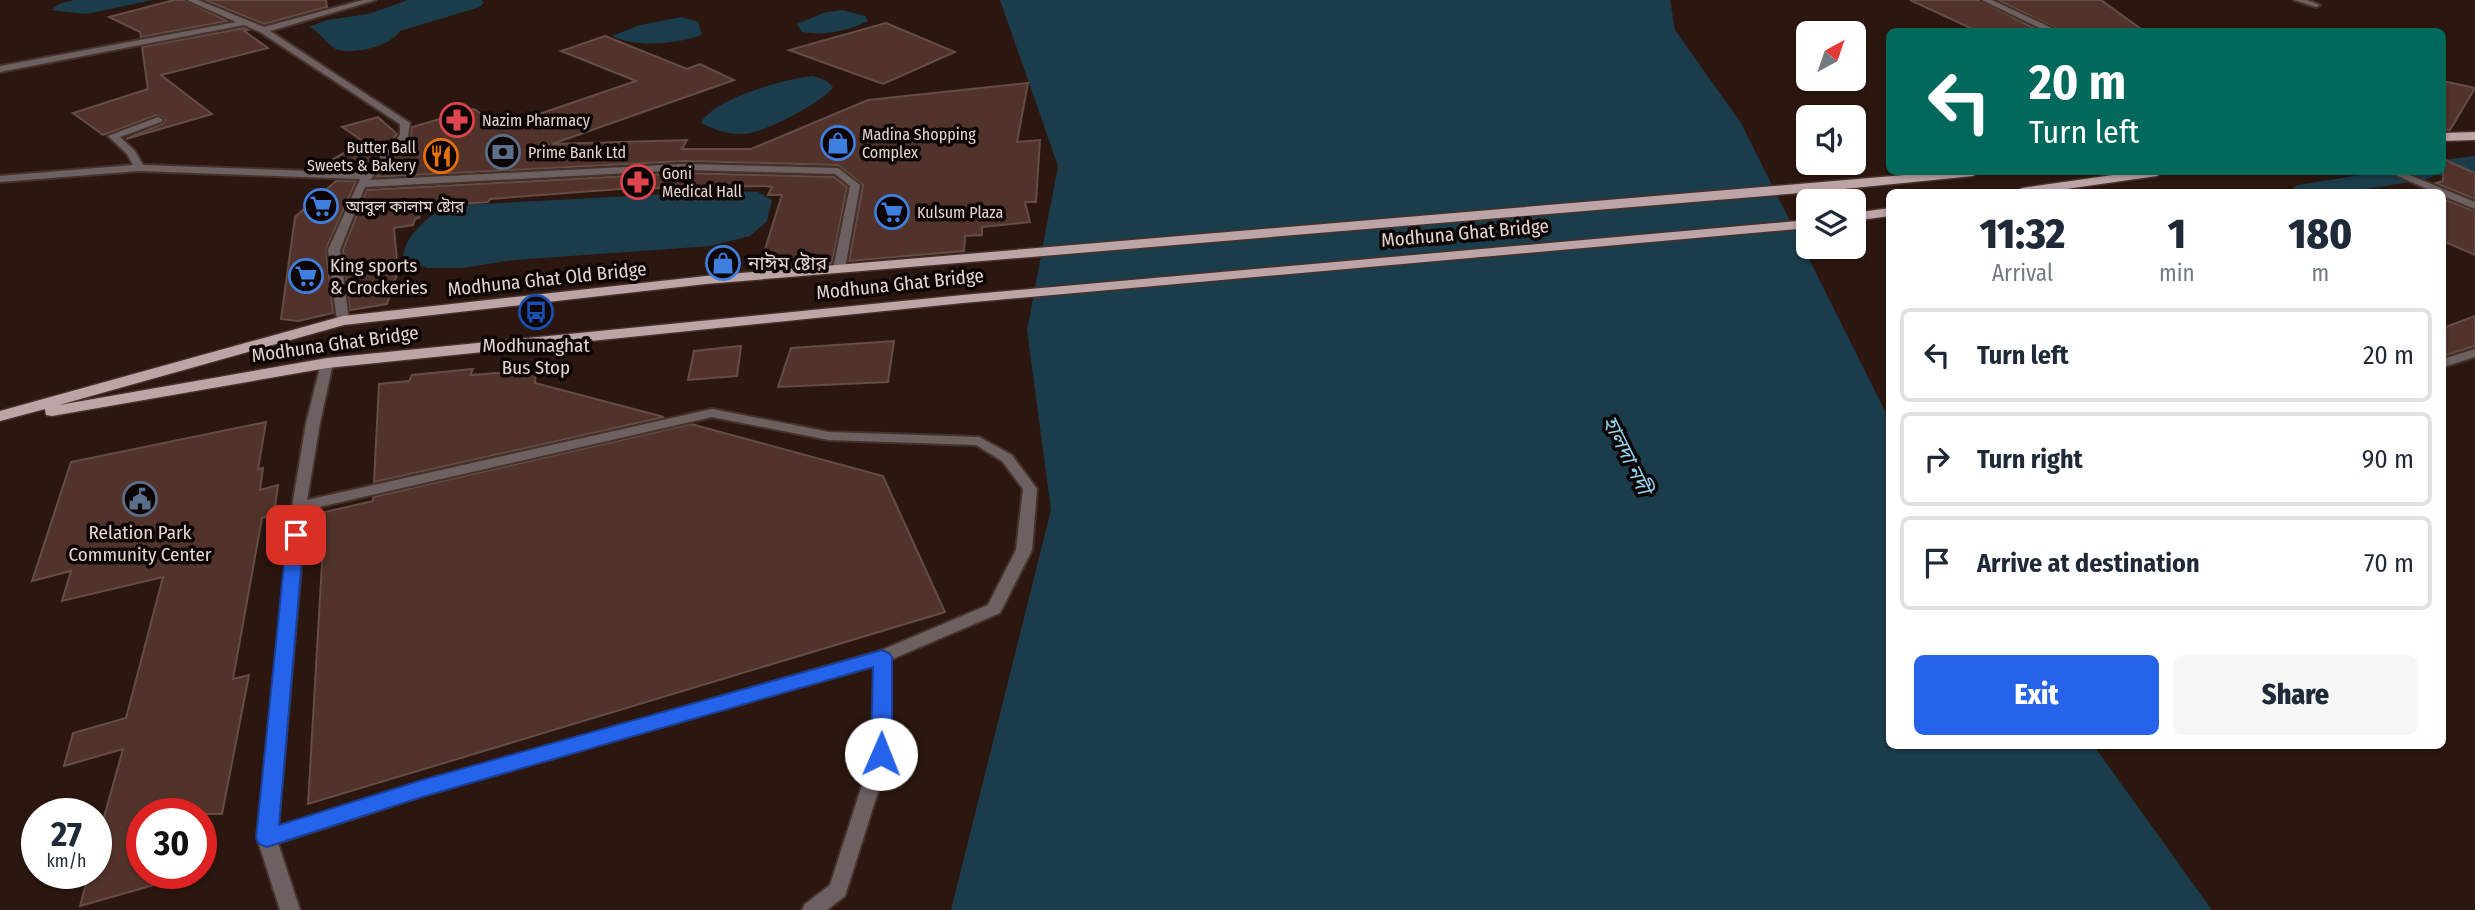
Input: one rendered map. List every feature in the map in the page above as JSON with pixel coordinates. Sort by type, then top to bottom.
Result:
[{"type":"main road","points":[[2446,138],[2475,136]]},
{"type":"main road","name":"Modhuna Ghat Bridge","points":[[985,257],[1943,175]]},
{"type":"main road","points":[[2042,189],[2137,175]]},
{"type":"main road","points":[[1866,216],[1886,213]]},
{"type":"main road","name":"Modhuna Ghat Bridge","points":[[0,418],[327,363],[963,299],[1796,225]]},
{"type":"main road","name":"Modhuna Ghat Old Bridge","points":[[0,418],[343,321],[706,280],[985,257]]},
{"type":"street","points":[[191,0],[263,30],[405,123],[405,135],[364,180],[334,250],[343,321]]},
{"type":"street","points":[[202,5],[223,0]]},
{"type":"street","points":[[263,30],[372,0]]},
{"type":"street","points":[[1986,0],[2047,28]]},
{"type":"street","points":[[2298,0],[2316,5]]},
{"type":"street","points":[[0,69],[244,22]]},
{"type":"street","points":[[139,168],[131,153],[113,135],[158,120]]},
{"type":"street","points":[[0,179],[139,168],[364,180],[684,167],[838,171],[855,185],[839,269]]},
{"type":"street","points":[[2401,175],[2434,189]]},
{"type":"street","points":[[2446,194],[2475,206]]},
{"type":"street","points":[[2446,362],[2475,353]]},
{"type":"street","points":[[290,910],[267,838],[299,507],[313,423],[327,363]]},
{"type":"street","points":[[267,838],[422,789],[882,657],[994,608],[1024,550],[1030,489],[1007,458],[979,441],[829,436],[712,413],[299,507]]},
{"type":"street","points":[[813,910],[838,890],[881,754],[882,657]]},
{"type":"water","points":[[74,0],[153,0],[86,14],[51,10],[59,4]]},
{"type":"water","points":[[408,0],[484,2],[480,7],[400,31],[389,41],[363,50],[335,49],[309,27],[327,20],[368,14]]},
{"type":"water","name":"হালদা নদী","points":[[1000,0],[1670,0],[1675,30],[1741,123],[1796,233],[1796,259],[1809,259],[1886,413],[1886,749],[2096,749],[2212,910],[951,910],[1051,510],[1027,330],[1058,166]]},
{"type":"water","points":[[843,10],[865,16],[868,21],[852,28],[827,33],[802,32],[797,24],[826,12]]},
{"type":"water","points":[[682,17],[698,22],[702,35],[657,43],[633,42],[612,36],[640,25]]},
{"type":"water","points":[[813,76],[827,81],[833,87],[805,109],[764,129],[738,134],[701,123],[708,114],[734,98],[769,85]]},
{"type":"water","points":[[694,190],[758,192],[772,200],[767,221],[750,236],[711,246],[514,260],[462,268],[427,268],[403,258],[412,235],[443,206],[669,194]]},
{"type":"building","points":[[174,0],[185,0],[227,21],[141,37],[140,32],[109,17]]},
{"type":"building","points":[[205,0],[326,0],[327,7],[264,24]]},
{"type":"building","points":[[1910,0],[1980,0],[2033,28],[1970,28]]},
{"type":"building","points":[[1998,0],[2101,0],[2140,28],[2055,28]]},
{"type":"building","points":[[886,23],[955,52],[883,84],[789,50]]},
{"type":"building","points":[[244,28],[248,30],[244,31],[268,48],[161,75],[212,114],[126,139],[166,120],[157,115],[103,135],[73,113],[148,89],[142,47]]},
{"type":"building","points":[[605,36],[687,69],[700,64],[734,80],[552,144],[687,140],[682,149],[751,149],[868,100],[1028,83],[1017,142],[1040,140],[1036,202],[1025,202],[1030,222],[982,227],[982,235],[965,236],[964,251],[849,261],[863,185],[838,165],[684,161],[376,177],[410,139],[412,127],[474,109],[501,127],[636,81],[561,51]]},
{"type":"building","points":[[2446,82],[2475,88],[2450,130],[2446,130]]},
{"type":"building","points":[[378,117],[397,134],[364,170],[315,169],[364,142],[342,127]]},
{"type":"building","points":[[2446,160],[2475,173],[2475,199],[2436,183],[2443,181],[2443,175],[2446,175]]},
{"type":"building","points":[[684,173],[834,177],[847,187],[832,263],[759,268],[782,195],[768,195],[772,187],[620,189],[490,199],[488,202],[423,207],[413,225],[394,228],[398,271],[387,304],[350,310],[343,250],[367,190]]},
{"type":"building","points":[[336,181],[356,181],[326,249],[333,313],[298,321],[281,319],[295,217]]},
{"type":"building","points":[[2446,200],[2475,211],[2475,255],[2446,242]]},
{"type":"building","points":[[2475,316],[2475,346],[2446,355],[2446,327]]},
{"type":"building","points":[[894,341],[888,382],[778,387],[791,348]]},
{"type":"building","points":[[741,346],[737,376],[688,380],[694,351]]},
{"type":"building","points":[[473,369],[470,375],[536,370],[535,383],[664,417],[374,482],[379,384],[409,381],[412,375]]},
{"type":"building","points":[[266,422],[258,469],[263,468],[260,490],[278,485],[274,515],[262,518],[233,679],[249,675],[222,814],[217,814],[217,798],[126,798],[126,889],[140,889],[80,906],[85,889],[112,889],[112,798],[109,798],[123,749],[64,766],[73,733],[126,718],[163,577],[62,601],[71,571],[32,581],[71,462]]},
{"type":"building","points":[[691,424],[883,476],[945,612],[308,804],[325,512],[373,501],[373,497]]},
{"type":"waterway","points":[[2446,168],[2475,164]]},
{"type":"waterway","points":[[2322,189],[2405,175]]},
{"type":"place","name":"Nazim Pharmacy","points":[[457,120]]},
{"type":"place","name":"Madina Shopping Complex","points":[[838,143]]},
{"type":"place","name":"Prime Bank Ltd","points":[[503,152]]},
{"type":"place","name":"Butter Ball Sweets & Bakery","points":[[441,156]]},
{"type":"place","name":"Goni Medical Hall","points":[[638,182]]},
{"type":"place","name":"আবুল কালাম ষ্টোর","points":[[321,206]]},
{"type":"place","name":"Kulsum Plaza","points":[[892,212]]},
{"type":"place","name":"নাঈম ষ্টোর","points":[[723,263]]},
{"type":"place","name":"King sports & Crockeries","points":[[306,276]]},
{"type":"place","name":"Modhunaghat Bus Stop","points":[[536,312]]},
{"type":"place","name":"Relation Park Community Center","points":[[140,499]]},
{"type":"route","points":[[296,535],[267,838],[422,789],[882,657],[881,754]]}]
